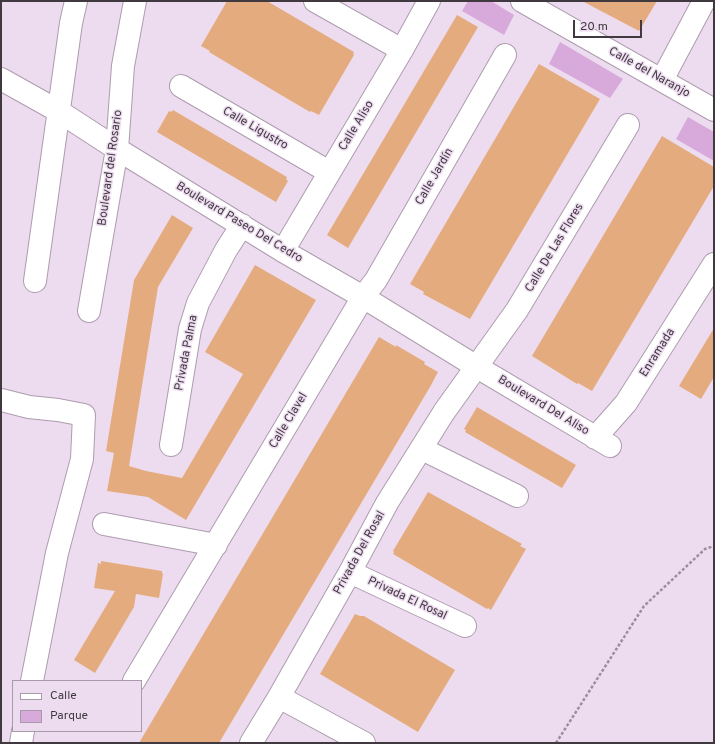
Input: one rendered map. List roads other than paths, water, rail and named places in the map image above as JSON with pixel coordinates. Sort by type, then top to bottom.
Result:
[{"type":"street","points":[[35,281],[60,112],[71,23],[76,1]]},
{"type":"street","name":"Boulevard del Rosario","points":[[89,311],[116,149],[124,66],[135,1]]},
{"type":"street","points":[[316,1],[402,50]]},
{"type":"street","name":"Calle Aliso","points":[[283,250],[402,50],[429,1]]},
{"type":"street","points":[[662,80],[704,1]]},
{"type":"street","name":"Calle del Naranjo","points":[[532,3],[714,110]]},
{"type":"street","name":"Calle Jardín","points":[[363,297],[376,280],[505,55]]},
{"type":"street","name":"Boulevard Paseo Del Cedro","points":[[1,79],[60,112],[116,149],[363,297],[476,367]]},
{"type":"street","name":"Calle Ligustro","points":[[182,86],[329,172]]},
{"type":"street","name":"Calle De Las Flores","points":[[476,367],[517,310],[628,125]]},
{"type":"street","name":"Privada Palma","points":[[171,444],[190,329],[198,303],[226,250],[242,225]]},
{"type":"street","name":"Enramada","points":[[603,442],[714,264]]},
{"type":"street","name":"Calle Clavel","points":[[135,680],[363,297]]},
{"type":"street","name":"Boulevard Del Aliso","points":[[476,367],[603,442]]},
{"type":"street","name":"Privada Del Rosal","points":[[251,743],[350,572],[368,536],[444,412],[476,367]]},
{"type":"street","points":[[1,400],[29,407],[58,410],[84,415],[82,458],[57,553],[32,680]]},
{"type":"street","points":[[422,449],[517,496]]},
{"type":"street","points":[[104,524],[216,545]]},
{"type":"street","name":"Privada El Rosal","points":[[350,572],[465,626]]},
{"type":"street","points":[[278,697],[364,743]]},
{"type":"street","points":[[21,743],[23,732]]}]
